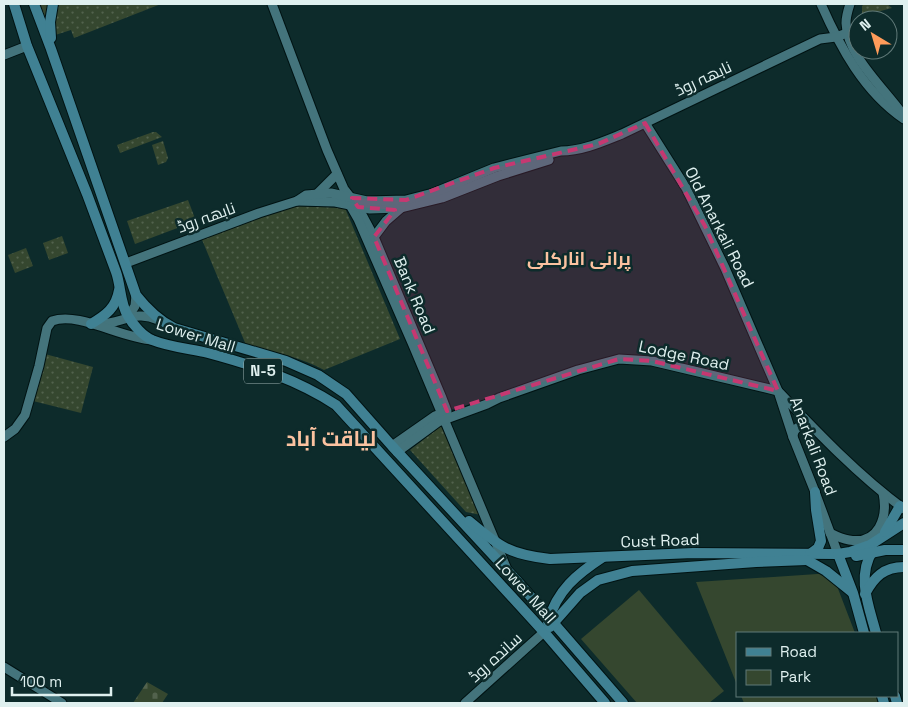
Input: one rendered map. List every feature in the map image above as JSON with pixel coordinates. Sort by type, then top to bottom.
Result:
[{"type":"main road","name":"Lower Mall","points":[[14,4],[27,46],[87,194],[120,284],[122,303],[128,317],[139,330],[153,340],[210,354],[280,376],[314,392],[336,406],[544,632],[606,703]]},
{"type":"main road","name":"Lower Mall","points":[[34,4],[136,295],[148,310],[174,328],[286,361],[318,375],[346,394],[394,449],[552,620],[623,703]]},
{"type":"main road","points":[[51,49],[50,22],[53,4]]},
{"type":"main road","points":[[91,324],[110,311],[114,305],[120,284]]},
{"type":"main road","name":"Cust Road","points":[[432,488],[495,543],[506,549],[528,556],[550,559],[693,554],[839,557],[885,550],[904,550]]},
{"type":"main road","points":[[815,492],[821,541],[818,548],[809,557],[853,593]]},
{"type":"main road","points":[[876,632],[865,594],[865,569],[871,553],[903,505]]},
{"type":"main road","name":"Cust Road","points":[[839,557],[862,549],[882,538],[904,522]]},
{"type":"main road","points":[[544,632],[552,620],[565,588],[573,578],[604,556]]},
{"type":"main road","name":"Cust Road","points":[[552,620],[580,593],[598,580],[632,571],[809,557]]},
{"type":"main road","points":[[839,557],[853,593],[864,632]]},
{"type":"main road","points":[[865,594],[870,584],[882,572],[895,567],[904,567]]},
{"type":"street","name":"Bank Road","points":[[272,4],[327,150],[350,198],[374,237],[507,571]]},
{"type":"street","points":[[821,4],[836,37],[850,60],[879,99],[887,107],[904,118]]},
{"type":"street","points":[[850,4],[846,21],[847,33],[862,62],[904,118]]},
{"type":"street","name":"نابھہ روڈ","points":[[126,263],[297,201],[350,198],[378,210],[401,208],[442,198],[498,176],[598,144],[820,39],[836,37],[847,33]]},
{"type":"street","points":[[4,54],[27,46]]},
{"type":"street","name":"Old Anarkali Road","points":[[645,123],[681,180],[705,226],[741,302],[759,349]]},
{"type":"street","name":"نابھہ روڈ","points":[[297,201],[306,195],[318,193],[331,193],[367,201],[406,200],[433,193],[494,168],[561,151],[572,151]]},
{"type":"street","points":[[318,193],[338,174]]},
{"type":"street","name":"Bank Road","points":[[350,198],[444,414]]},
{"type":"street","points":[[374,237],[386,221],[401,208]]},
{"type":"street","points":[[128,317],[135,306],[136,295]]},
{"type":"street","points":[[91,324],[111,323],[136,315],[146,315],[163,322]]},
{"type":"street","points":[[4,438],[16,429],[25,415],[49,324],[52,321],[64,318],[91,324],[130,337],[153,340]]},
{"type":"street","name":"Anarkali Road","points":[[759,349],[778,391],[793,437],[839,557]]},
{"type":"street","name":"Lodge Road","points":[[394,449],[444,414],[619,359],[652,361],[778,391]]},
{"type":"street","points":[[778,391],[810,426],[883,493],[903,505]]},
{"type":"street","points":[[793,437],[794,431],[798,427],[804,424],[810,426]]},
{"type":"street","points":[[830,533],[842,538],[856,540],[867,538],[873,534],[878,530],[884,518],[885,505],[883,493]]},
{"type":"street","name":"ساندہ روڈ","points":[[465,703],[544,632]]},
{"type":"street","points":[[4,668],[62,703]]},
{"type":"highlighted area","points":[[645,123],[705,226],[778,391],[652,361],[619,359],[447,411],[374,237],[395,210],[358,207],[352,198],[406,200],[494,168],[598,144]]},
{"type":"green space","points":[[38,4],[161,4],[74,38],[71,30],[49,37]]},
{"type":"green space","points":[[864,4],[887,4],[892,8],[862,10]]},
{"type":"green space","points":[[153,132],[162,137],[120,153],[117,145]]},
{"type":"green space","points":[[163,141],[168,158],[166,162],[158,165],[152,145]]},
{"type":"green space","points":[[188,200],[196,221],[135,244],[127,221]]},
{"type":"green space","points":[[296,206],[345,208],[400,339],[324,370],[296,358],[246,345],[200,235]]},
{"type":"green space","points":[[62,236],[68,253],[49,260],[43,243]]},
{"type":"green space","points":[[26,248],[33,266],[15,273],[8,255]]},
{"type":"green space","points":[[45,354],[93,367],[81,413],[33,401]]},
{"type":"green space","points":[[441,426],[481,515],[466,512],[410,450]]},
{"type":"green space","points":[[832,573],[855,632],[736,632],[736,682],[696,582]]},
{"type":"green space","points":[[639,590],[724,691],[709,703],[637,703],[581,639]]},
{"type":"green space","points":[[147,682],[168,694],[162,703],[133,703]]},
{"type":"green space","points":[[741,697],[879,697],[882,703],[744,703]]},
{"type":"district","name":"پرانی انارکلی","points":[[579,259]]},
{"type":"district","name":"لیاقت آباد","points":[[331,439]]}]
